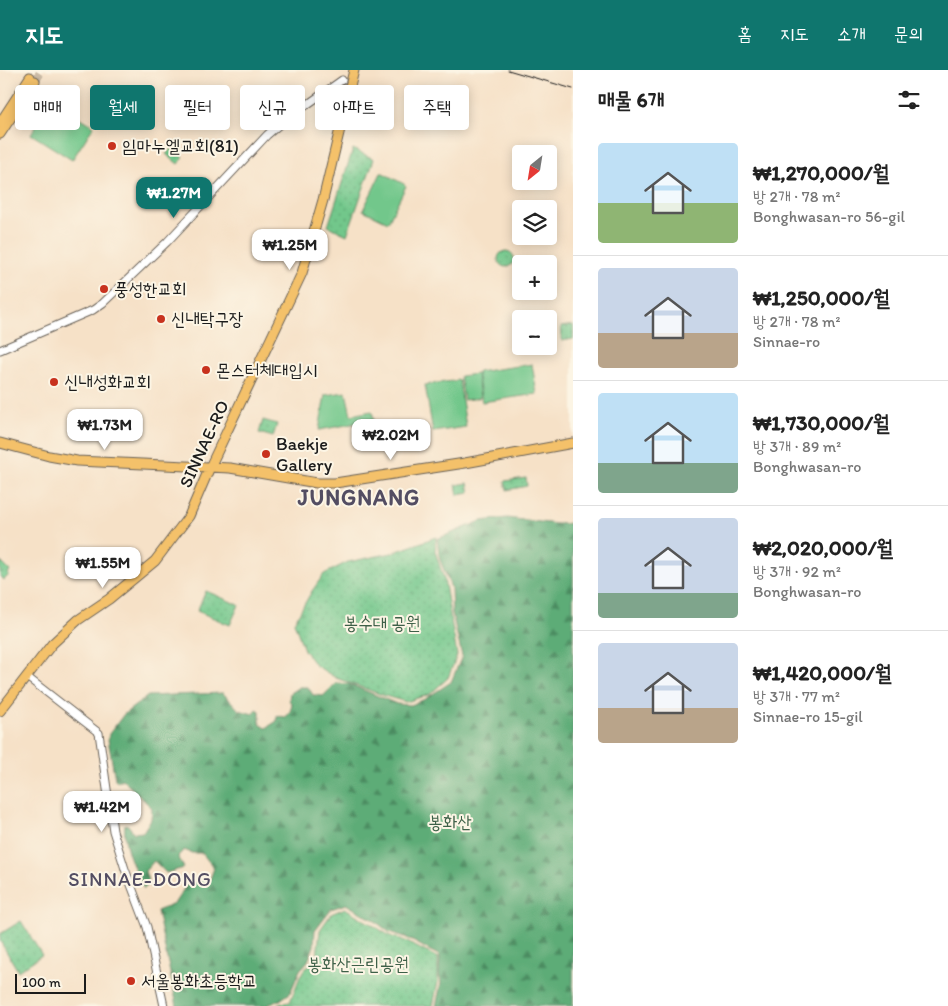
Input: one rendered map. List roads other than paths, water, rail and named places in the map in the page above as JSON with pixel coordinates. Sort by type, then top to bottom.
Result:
[{"type":"main road","name":"SINNAE-RO","points":[[0,712],[52,644],[78,620],[109,599],[155,561],[188,516],[302,273],[323,200],[354,70]]},
{"type":"main road","points":[[0,123],[32,78],[0,134]]},
{"type":"main road","points":[[0,442],[49,456],[77,461],[230,468],[317,483],[335,483],[465,463],[573,443]]},
{"type":"street","points":[[0,350],[92,310],[103,303],[167,242],[267,135],[286,119],[342,80]]},
{"type":"street","points":[[26,677],[99,733],[113,831],[147,927],[164,1006]]},
{"type":"tunnel","points":[[35,81],[42,70]]},
{"type":"railway","points":[[508,70],[573,89]]},
{"type":"place","name":"임마누엘교회(81)","points":[[112,146]]},
{"type":"place","name":"풍성한교회","points":[[104,289]]},
{"type":"place","name":"신내탁구장","points":[[161,319]]},
{"type":"place","name":"몬스터체대입시","points":[[206,370]]},
{"type":"place","name":"신내성화교회","points":[[54,382]]},
{"type":"place","name":"Baekje Gallery","points":[[266,454]]},
{"type":"place","name":"서울봉화초등학교","points":[[131,981]]},
{"type":"district","name":"JUNGNANG","points":[[359,497]]},
{"type":"district","name":"SINNAE-DONG","points":[[140,879]]},
{"type":"park label","name":"봉수대 공원","points":[[382,623]]},
{"type":"park label","name":"봉화산","points":[[450,822]]},
{"type":"park label","name":"봉화산근린공원","points":[[358,964]]}]
